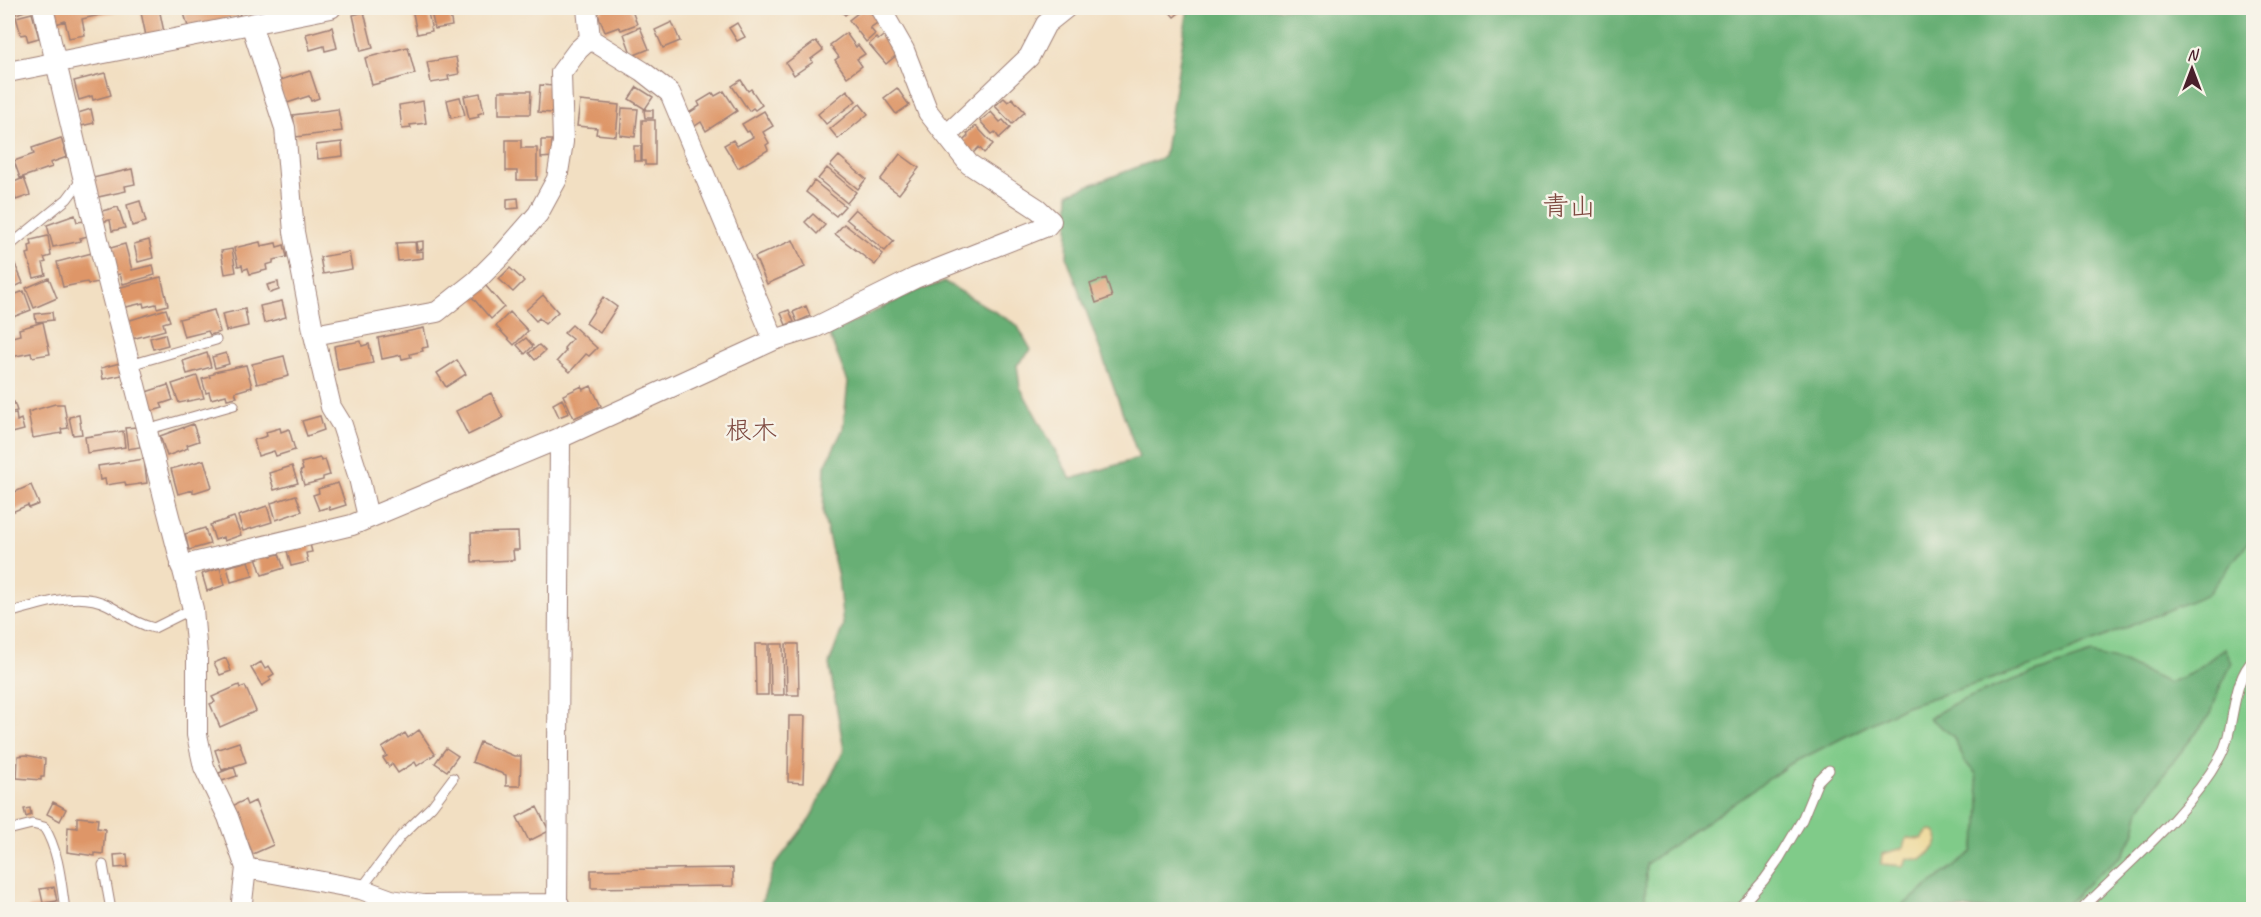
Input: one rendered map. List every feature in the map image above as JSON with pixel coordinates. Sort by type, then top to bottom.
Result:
[{"type":"street","points":[[43,8],[146,430],[193,609],[197,655],[197,735],[204,767],[228,817],[246,868],[241,909]]},
{"type":"street","points":[[8,72],[331,8]]},
{"type":"street","points":[[587,8],[590,39]]},
{"type":"street","points":[[181,566],[352,525],[560,438],[774,340],[816,327],[915,278],[1047,226],[1051,221],[1038,208],[969,164],[928,112],[904,50],[880,8]]},
{"type":"street","points":[[947,135],[1029,57],[1046,24],[1066,8]]},
{"type":"street","points":[[251,24],[285,128],[294,232],[331,407],[342,425],[359,478],[368,517]]},
{"type":"street","points":[[314,335],[437,312],[476,281],[503,254],[538,214],[557,179],[563,142],[561,73],[578,50],[590,39]]},
{"type":"street","points":[[590,39],[642,71],[670,93],[774,340]]},
{"type":"street","points":[[246,868],[361,889],[391,900],[423,905],[558,907],[560,438]]},
{"type":"lane","points":[[8,247],[67,199],[84,177]]},
{"type":"lane","points":[[130,365],[216,340]]},
{"type":"lane","points":[[146,430],[234,405]]},
{"type":"lane","points":[[8,613],[79,597],[107,604],[140,625],[154,628],[193,609]]},
{"type":"lane","points":[[2080,909],[2167,825],[2192,796],[2220,757],[2247,666],[2253,659]]},
{"type":"lane","points":[[1737,909],[1764,880],[1779,859],[1803,820],[1818,782],[1829,770]]},
{"type":"lane","points":[[361,889],[401,836],[432,806],[453,778]]},
{"type":"lane","points":[[8,830],[32,824],[44,827],[56,855],[65,909]]},
{"type":"lane","points":[[103,865],[111,909]]},
{"type":"green space","points":[[1188,8],[2253,8],[2253,536],[2208,594],[2033,666],[1906,706],[1789,765],[1646,864],[1645,909],[759,910],[774,866],[810,819],[844,750],[829,664],[843,626],[838,577],[823,514],[825,466],[843,429],[848,382],[829,334],[918,290],[945,282],[1017,325],[1031,350],[1017,365],[1020,387],[1071,479],[1139,458],[1067,258],[1069,193],[1164,157]]},
{"type":"green space","points":[[2253,414],[2253,909],[1538,910]]},
{"type":"green space","points":[[2225,648],[2232,663],[2218,692],[2211,714],[2165,772],[2140,809],[2134,835],[2122,855],[2090,881],[2062,909],[1898,909],[1972,852],[1979,825],[1980,801],[1976,774],[1965,762],[1953,736],[1929,718],[1953,704],[2002,684],[2091,654],[2124,662],[2168,683],[2192,673]]},
{"type":"sand","points":[[1932,830],[1938,842],[1933,850],[1921,860],[1907,858],[1904,866],[1881,864],[1882,854],[1904,848],[1907,838],[1922,839],[1928,831]]},
{"type":"building","points":[[8,8],[33,8],[8,17]]},
{"type":"building","points":[[52,8],[130,8],[82,19],[85,35],[69,38],[65,21],[56,24]]},
{"type":"building","points":[[140,8],[159,8],[164,32],[146,36]]},
{"type":"building","points":[[205,8],[238,8],[240,15],[189,30],[184,13]]},
{"type":"building","points":[[412,8],[427,8],[432,31],[417,34]]},
{"type":"building","points":[[430,8],[449,8],[452,26],[435,29]]},
{"type":"building","points":[[602,8],[631,8],[637,24],[621,30],[619,27],[605,32],[597,12],[603,10]]},
{"type":"building","points":[[838,8],[853,8],[845,15]]},
{"type":"building","points":[[1185,8],[1174,17],[1167,9]]},
{"type":"building","points":[[863,9],[866,12],[870,9],[880,21],[870,28],[875,34],[866,42],[849,20]]},
{"type":"building","points":[[364,12],[373,48],[361,51],[353,15]]},
{"type":"building","points":[[32,13],[39,38],[28,41],[26,34],[21,35],[16,17]]},
{"type":"building","points":[[672,22],[680,41],[663,48],[655,30]]},
{"type":"building","points":[[737,23],[745,37],[737,41],[729,28]]},
{"type":"building","points":[[332,27],[337,48],[325,51],[324,46],[310,50],[306,34]]},
{"type":"building","points":[[640,27],[649,49],[632,56],[624,34]]},
{"type":"building","points":[[846,33],[856,47],[858,45],[865,54],[857,59],[862,66],[847,77],[835,60],[839,57],[830,45]]},
{"type":"building","points":[[887,33],[899,53],[886,64],[869,44]]},
{"type":"building","points":[[816,41],[823,50],[811,59],[813,62],[794,75],[786,63]]},
{"type":"building","points":[[408,47],[415,74],[372,85],[365,58]]},
{"type":"building","points":[[456,57],[459,74],[448,76],[449,80],[431,83],[427,62]]},
{"type":"building","points":[[310,71],[319,98],[311,101],[309,96],[284,104],[277,81]]},
{"type":"building","points":[[105,73],[111,95],[93,100],[92,96],[79,100],[74,81]]},
{"type":"building","points":[[741,80],[748,91],[751,89],[762,105],[755,110],[753,108],[749,111],[732,86]]},
{"type":"building","points":[[540,85],[554,86],[552,113],[538,112]]},
{"type":"building","points":[[637,87],[653,97],[645,109],[629,99]]},
{"type":"building","points":[[897,88],[909,105],[896,114],[884,98]]},
{"type":"building","points":[[847,90],[856,101],[826,124],[818,114]]},
{"type":"building","points":[[499,91],[531,91],[530,114],[499,114]]},
{"type":"building","points":[[724,91],[737,111],[706,131],[701,122],[695,126],[687,114],[700,106],[698,102],[713,93],[715,96]]},
{"type":"building","points":[[480,93],[484,112],[478,114],[479,117],[469,119],[464,96]]},
{"type":"building","points":[[460,97],[465,115],[451,118],[447,100]]},
{"type":"building","points":[[1004,98],[1008,102],[1012,98],[1025,112],[1012,124],[995,106]]},
{"type":"building","points":[[423,101],[426,123],[410,125],[411,128],[402,129],[399,105]]},
{"type":"building","points":[[580,101],[619,105],[616,136],[596,134],[597,128],[577,126]]},
{"type":"building","points":[[860,104],[868,114],[838,139],[830,129]]},
{"type":"building","points":[[622,108],[638,109],[635,137],[620,135]]},
{"type":"building","points":[[91,109],[94,123],[81,126],[78,113]]},
{"type":"building","points":[[338,109],[342,131],[296,137],[293,115]]},
{"type":"building","points":[[644,110],[653,110],[653,118],[645,118]]},
{"type":"building","points":[[764,111],[773,126],[763,132],[769,143],[766,145],[768,150],[738,168],[724,145],[733,140],[737,146],[753,137],[742,124]]},
{"type":"building","points":[[991,112],[1000,122],[1003,120],[1010,128],[999,138],[995,132],[992,134],[980,121]]},
{"type":"building","points":[[642,120],[655,120],[655,165],[645,165],[645,161],[642,161]]},
{"type":"building","points":[[976,126],[993,144],[984,153],[979,147],[971,155],[963,141]]},
{"type":"building","points":[[61,138],[67,157],[50,163],[52,167],[20,178],[14,161],[34,154],[32,148]]},
{"type":"building","points":[[506,140],[521,140],[521,148],[537,148],[537,180],[517,180],[517,171],[506,171]]},
{"type":"building","points":[[541,140],[552,140],[552,157],[541,158]]},
{"type":"building","points":[[342,142],[343,156],[318,159],[316,145]]},
{"type":"building","points":[[634,146],[641,146],[641,161],[634,161]]},
{"type":"building","points":[[900,154],[919,168],[899,194],[880,180]]},
{"type":"building","points":[[839,156],[866,179],[858,189],[830,166]]},
{"type":"building","points":[[827,168],[856,192],[847,203],[818,179]]},
{"type":"building","points":[[132,169],[135,184],[125,186],[126,191],[98,197],[93,178]]},
{"type":"building","points":[[24,178],[30,195],[16,200],[11,183]]},
{"type":"building","points":[[814,181],[845,206],[836,216],[806,192]]},
{"type":"building","points":[[518,198],[519,208],[507,209],[507,199]]},
{"type":"building","points":[[140,201],[146,222],[132,226],[127,205]]},
{"type":"building","points":[[118,207],[125,228],[112,231],[110,220],[101,222],[98,212]]},
{"type":"building","points":[[855,209],[894,241],[885,251],[846,219]]},
{"type":"building","points":[[813,214],[825,225],[817,234],[805,222]]},
{"type":"building","points":[[75,215],[77,222],[85,221],[88,236],[80,238],[81,241],[53,247],[47,225]]},
{"type":"building","points":[[844,224],[883,254],[875,265],[835,234]]},
{"type":"building","points":[[48,236],[51,256],[44,258],[46,275],[34,278],[27,254],[30,253],[31,240]]},
{"type":"building","points":[[149,240],[153,258],[138,262],[134,244]]},
{"type":"building","points":[[793,240],[805,267],[767,284],[755,257]]},
{"type":"building","points":[[423,241],[423,249],[417,250],[416,242]]},
{"type":"building","points":[[260,242],[261,246],[276,243],[277,247],[284,245],[287,257],[273,260],[273,263],[266,265],[267,270],[250,274],[248,268],[243,270],[242,265],[238,266],[234,248]]},
{"type":"building","points":[[415,242],[416,252],[423,251],[423,258],[398,261],[396,243]]},
{"type":"building","points":[[125,244],[132,270],[153,265],[155,275],[123,284],[120,274],[114,275],[107,249]]},
{"type":"building","points":[[232,249],[236,272],[225,274],[221,251]]},
{"type":"building","points":[[349,252],[352,269],[323,274],[320,257]]},
{"type":"building","points":[[92,253],[99,282],[63,287],[57,262]]},
{"type":"building","points":[[15,264],[23,283],[8,290],[8,267]]},
{"type":"building","points":[[510,268],[524,281],[513,292],[499,279]]},
{"type":"building","points":[[161,277],[168,305],[157,308],[156,304],[144,307],[143,303],[122,308],[117,288]]},
{"type":"building","points":[[49,278],[57,298],[34,308],[26,288]]},
{"type":"building","points":[[1106,278],[1112,297],[1096,303],[1090,284]]},
{"type":"building","points":[[278,282],[279,290],[270,293],[267,285]]},
{"type":"building","points":[[485,285],[504,307],[491,319],[472,297]]},
{"type":"building","points":[[24,291],[31,310],[8,319],[8,297]]},
{"type":"building","points":[[543,295],[558,312],[545,324],[539,318],[536,321],[526,310]]},
{"type":"building","points":[[603,297],[617,307],[600,333],[586,323]]},
{"type":"building","points":[[282,301],[286,317],[264,323],[260,306]]},
{"type":"building","points":[[806,306],[810,316],[797,322],[793,312]]},
{"type":"building","points":[[166,309],[170,321],[163,323],[165,330],[132,339],[127,321]]},
{"type":"building","points":[[245,309],[248,326],[226,331],[222,314]]},
{"type":"building","points":[[214,310],[220,332],[210,335],[208,331],[184,337],[179,319]]},
{"type":"building","points":[[789,310],[794,322],[786,325],[781,313]]},
{"type":"building","points":[[52,312],[53,320],[36,322],[35,314]]},
{"type":"building","points":[[510,312],[528,331],[514,345],[496,326]]},
{"type":"building","points":[[43,322],[50,354],[32,357],[31,353],[11,357],[12,360],[8,361],[8,338],[20,335],[19,329]]},
{"type":"building","points":[[572,325],[597,348],[589,356],[586,354],[570,372],[557,361],[566,351],[564,348],[572,339],[564,333]]},
{"type":"building","points":[[424,328],[428,347],[422,348],[423,351],[410,354],[411,357],[402,359],[401,355],[382,359],[378,338]]},
{"type":"building","points":[[165,334],[168,345],[153,349],[150,338]]},
{"type":"building","points":[[526,338],[533,346],[525,354],[517,345]]},
{"type":"building","points":[[361,341],[362,346],[369,344],[373,363],[338,370],[334,346]]},
{"type":"building","points":[[539,345],[545,351],[535,360],[529,353]]},
{"type":"building","points":[[207,353],[211,367],[187,374],[183,361]]},
{"type":"building","points":[[226,353],[229,364],[215,368],[212,357]]},
{"type":"building","points":[[284,356],[289,376],[257,384],[252,364]]},
{"type":"building","points":[[457,360],[466,374],[446,387],[437,373]]},
{"type":"building","points":[[120,363],[122,375],[103,379],[101,368]]},
{"type":"building","points":[[246,365],[252,387],[235,392],[237,397],[227,399],[226,395],[211,399],[209,392],[206,393],[202,379],[210,377],[209,375],[214,372]]},
{"type":"building","points":[[197,376],[204,398],[179,403],[172,384]]},
{"type":"building","points":[[168,385],[173,400],[161,404],[163,408],[152,411],[146,392]]},
{"type":"building","points":[[582,386],[583,390],[591,386],[601,406],[574,418],[563,395]]},
{"type":"building","points":[[491,393],[503,418],[468,435],[456,411]]},
{"type":"building","points":[[562,399],[569,413],[559,417],[553,404]]},
{"type":"building","points":[[14,402],[17,411],[8,413],[8,404]]},
{"type":"building","points":[[55,404],[64,404],[68,428],[61,429],[62,433],[33,438],[28,412]]},
{"type":"building","points":[[16,413],[17,421],[21,419],[24,430],[8,434],[8,416]]},
{"type":"building","points":[[79,415],[82,434],[73,435],[69,417]]},
{"type":"building","points":[[320,416],[324,430],[307,436],[302,421]]},
{"type":"building","points":[[193,424],[199,441],[167,456],[160,436]]},
{"type":"building","points":[[137,427],[140,447],[128,449],[125,428]]},
{"type":"building","points":[[280,428],[281,432],[289,429],[295,450],[276,456],[274,451],[258,456],[254,440],[267,436],[266,432]]},
{"type":"building","points":[[123,431],[125,447],[87,453],[85,437]]},
{"type":"building","points":[[320,458],[321,461],[325,459],[330,475],[323,477],[323,480],[304,485],[300,471],[303,470],[301,463]]},
{"type":"building","points":[[144,459],[147,483],[126,486],[125,482],[106,485],[105,479],[100,480],[98,466]]},
{"type":"building","points":[[204,460],[212,487],[193,493],[193,490],[178,494],[171,469]]},
{"type":"building","points":[[292,466],[298,483],[274,490],[269,473]]},
{"type":"building","points":[[338,483],[346,505],[330,510],[329,507],[319,510],[313,495],[319,493],[318,489]]},
{"type":"building","points":[[31,485],[39,504],[29,508],[28,505],[12,512],[8,495]]},
{"type":"building","points":[[296,495],[302,511],[276,520],[271,503]]},
{"type":"building","points":[[267,506],[272,522],[243,531],[238,516]]},
{"type":"building","points":[[234,517],[241,535],[224,541],[223,537],[215,540],[210,525]]},
{"type":"building","points":[[205,528],[210,544],[189,550],[185,534]]},
{"type":"building","points":[[518,532],[519,550],[513,550],[514,560],[472,562],[471,533]]},
{"type":"building","points":[[309,540],[312,552],[306,553],[308,562],[291,566],[286,547]]},
{"type":"building","points":[[269,553],[271,556],[279,554],[284,568],[262,575],[256,557]]},
{"type":"building","points":[[248,561],[253,576],[231,582],[227,567]]},
{"type":"building","points":[[220,568],[225,585],[207,591],[202,574]]},
{"type":"building","points":[[755,644],[768,644],[768,695],[756,695]]},
{"type":"building","points":[[770,644],[783,644],[784,695],[771,695]]},
{"type":"building","points":[[786,644],[798,644],[799,695],[787,695]]},
{"type":"building","points":[[226,658],[231,671],[220,675],[214,663]]},
{"type":"building","points":[[261,662],[265,669],[269,666],[274,674],[269,677],[271,680],[262,686],[251,668]]},
{"type":"building","points":[[239,685],[240,688],[245,686],[256,711],[220,727],[210,704],[215,702],[212,697]]},
{"type":"building","points":[[789,716],[805,716],[803,783],[788,782]]},
{"type":"building","points":[[419,730],[435,754],[417,766],[415,762],[398,773],[392,764],[389,767],[383,758],[387,756],[382,748],[405,733],[408,738]]},
{"type":"building","points":[[239,742],[246,762],[222,770],[215,750]]},
{"type":"building","points":[[480,742],[514,756],[521,756],[520,786],[506,786],[506,775],[472,762]]},
{"type":"building","points":[[446,748],[458,756],[447,771],[435,763]]},
{"type":"building","points":[[26,755],[45,759],[44,777],[41,777],[41,780],[17,778],[18,756]]},
{"type":"building","points":[[234,767],[237,776],[222,781],[219,773]]},
{"type":"building","points":[[245,800],[247,805],[255,801],[273,845],[253,854],[232,806]]},
{"type":"building","points":[[53,802],[66,809],[60,821],[47,814]]},
{"type":"building","points":[[537,807],[549,831],[529,841],[517,817]]},
{"type":"building","points":[[30,808],[31,815],[26,817],[24,809]]},
{"type":"building","points":[[77,817],[98,819],[97,828],[105,829],[103,854],[95,853],[95,856],[67,852],[68,827],[77,828]]},
{"type":"building","points":[[127,854],[128,867],[115,868],[114,855]]},
{"type":"building","points":[[733,868],[733,886],[591,888],[591,870]]},
{"type":"building","points":[[54,887],[57,901],[43,903],[40,889]]},
{"type":"building","points":[[55,903],[56,910],[28,910],[28,908]]},
{"type":"district","name":"青山","points":[[1569,206]]},
{"type":"district","name":"根木","points":[[751,430]]}]
